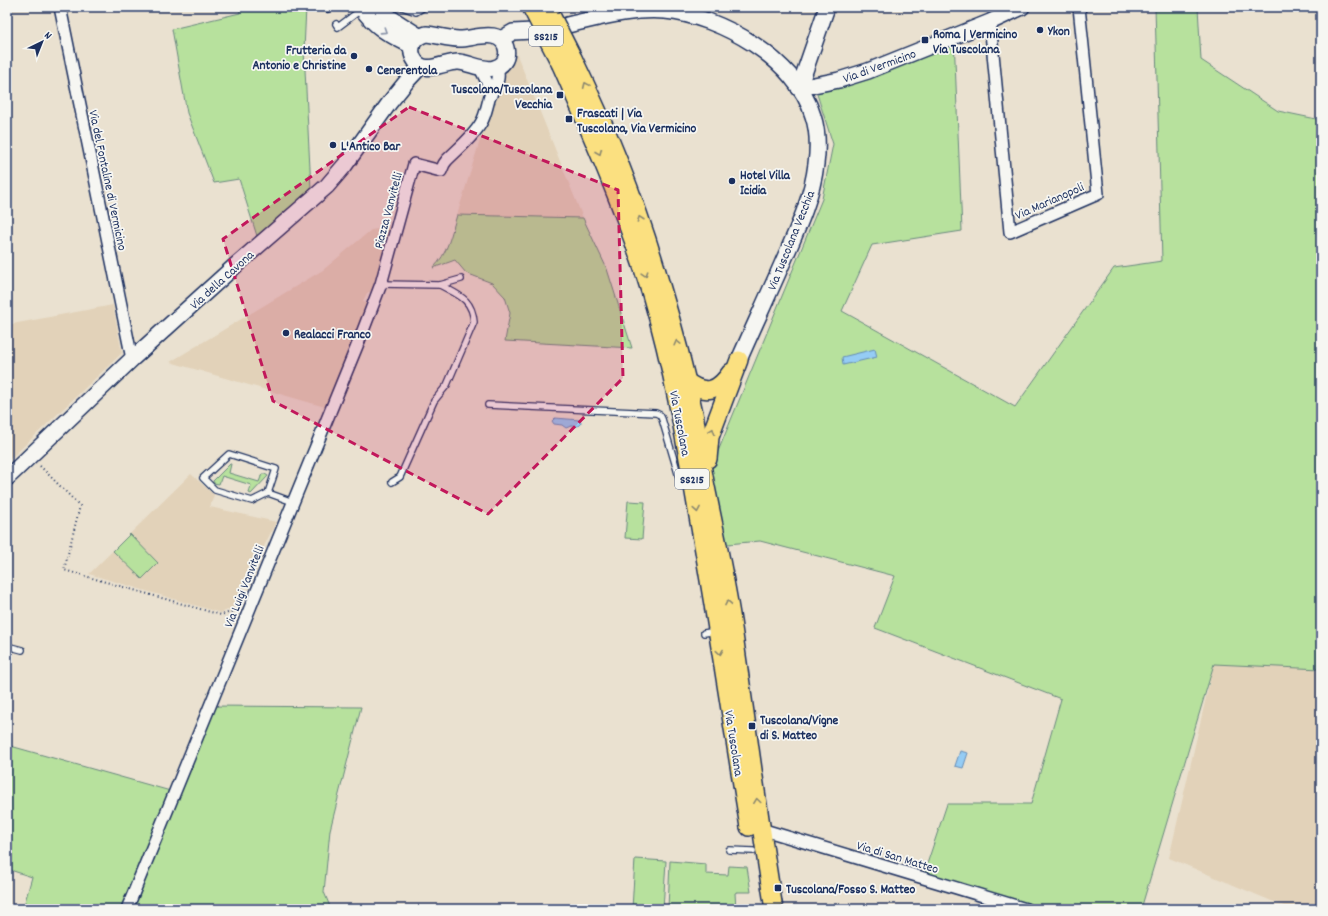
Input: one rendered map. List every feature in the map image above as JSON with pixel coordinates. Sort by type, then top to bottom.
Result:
[{"type":"main road","points":[[378,7],[416,41]]},
{"type":"main road","name":"Via Tuscolana","points":[[531,7],[567,62],[586,86],[624,175],[662,287],[694,413],[690,485],[731,619],[774,909]]},
{"type":"main road","name":"Via Tuscolana","points":[[547,7],[593,138],[617,197],[651,294],[669,362],[690,485],[711,632],[753,851],[762,909]]},
{"type":"main road","points":[[800,88],[827,7]]},
{"type":"main road","name":"Via di Vermicino","points":[[800,88],[868,72],[990,22],[1022,7]]},
{"type":"main road","points":[[362,8],[370,20],[381,30],[416,41]]},
{"type":"main road","name":"Via Tuscolana Vecchia","points":[[567,24],[630,12],[670,9],[705,20],[725,28],[743,38],[771,58],[800,88],[811,109],[816,128],[816,158],[812,183],[798,226],[739,360]]},
{"type":"main road","points":[[426,34],[452,39],[494,36],[504,45],[505,60],[497,67],[487,69],[479,66],[455,62],[431,68],[421,66],[415,61],[412,54],[416,41],[426,34]]},
{"type":"main road","name":"Via della Cavona","points":[[7,478],[132,359],[236,265],[327,186],[345,165],[390,102],[421,66]]},
{"type":"main road","points":[[686,381],[692,386],[701,389],[714,389],[725,381],[739,360]]},
{"type":"main road","points":[[690,485],[739,360]]},
{"type":"street","name":"Via del Fontaline di Vermicino","points":[[60,7],[132,359]]},
{"type":"street","name":"Via Marianopoli","points":[[990,22],[1010,232],[1098,194],[1079,7]]},
{"type":"street","points":[[479,66],[487,82],[490,95]]},
{"type":"street","points":[[490,95],[496,86],[498,79],[499,74],[497,67]]},
{"type":"street","name":"Piazza Vanvitelli","points":[[384,273],[414,164],[441,171],[447,160],[477,130],[482,122],[490,95]]},
{"type":"street","name":"Via Luigi Vanvitelli","points":[[127,909],[359,341],[384,273]]},
{"type":"street","name":"Via di San Matteo","points":[[761,829],[1026,909]]},
{"type":"lane","points":[[402,7],[416,12],[424,7]]},
{"type":"lane","points":[[336,24],[338,27],[362,8]]},
{"type":"lane","points":[[380,284],[440,285],[461,279]]},
{"type":"lane","points":[[392,482],[400,477],[434,401],[447,385],[474,322],[473,312],[468,303],[462,297],[440,285]]},
{"type":"lane","points":[[488,405],[656,413],[660,415],[662,419],[690,485]]},
{"type":"lane","points":[[268,493],[276,469],[229,454],[204,478],[215,490],[252,501],[268,493],[293,502]]},
{"type":"lane","points":[[7,646],[22,650]]},
{"type":"lane","points":[[729,850],[753,851]]},
{"type":"path","points":[[31,456],[80,506],[64,570],[221,615],[250,606]]},
{"type":"highlighted area","points":[[409,107],[618,190],[623,378],[488,514],[273,401],[223,239]]},
{"type":"shaded area","points":[[517,55],[583,218],[457,215],[482,134],[488,124],[499,89],[502,71],[512,56]]},
{"type":"shaded area","name":"Realacci Franco","points":[[392,227],[375,289],[367,293],[363,301],[367,305],[325,407],[170,362],[323,270],[371,230]]},
{"type":"shaded area","points":[[113,305],[122,353],[7,462],[7,325]]},
{"type":"shaded area","points":[[191,474],[214,495],[210,507],[276,522],[234,607],[221,613],[89,574]]},
{"type":"shaded area","points":[[1214,663],[1321,669],[1321,909],[1291,909],[1169,858]]},
{"type":"green space","points":[[239,7],[306,7],[304,50],[311,189],[257,236],[239,179],[214,183],[187,113],[172,29],[240,13]]},
{"type":"green space","points":[[1155,7],[1198,7],[1201,60],[1278,111],[1321,120],[1321,669],[1214,664],[1141,909],[1038,909],[924,873],[947,804],[1031,804],[1061,699],[875,628],[895,576],[760,541],[717,545],[705,483],[822,199],[833,144],[816,91],[954,36],[962,231],[872,245],[842,311],[1015,407],[1114,268],[1162,261]]},
{"type":"green space","points":[[457,215],[583,218],[607,269],[632,348],[505,341],[510,313],[505,297],[492,283],[466,273],[455,260],[433,268],[446,250]]},
{"type":"green space","points":[[230,464],[229,473],[259,482],[262,474],[268,476],[251,494],[249,493],[251,485],[222,476],[219,484],[213,483],[213,481]]},
{"type":"green space","points":[[628,501],[645,502],[642,539],[625,538]]},
{"type":"green space","points":[[130,534],[158,563],[142,579],[113,551]]},
{"type":"green space","points":[[210,706],[361,707],[330,830],[324,892],[331,909],[23,909],[32,877],[7,869],[7,745],[174,792]]},
{"type":"green space","points":[[635,859],[666,861],[663,909],[632,909]]},
{"type":"green space","points":[[670,861],[706,864],[706,874],[728,875],[729,866],[747,867],[751,892],[735,893],[736,909],[668,909]]},
{"type":"water","points":[[875,349],[877,357],[843,365],[842,357]]},
{"type":"water","points":[[555,418],[580,420],[581,423],[578,426],[566,428],[562,425],[554,424],[552,421]]},
{"type":"water","points":[[960,751],[968,753],[963,768],[955,766]]},
{"type":"place","name":"Ykon","points":[[1040,30]]},
{"type":"place","name":"Roma | Vermicino Via Tuscolana","points":[[925,40]]},
{"type":"place","name":"Frutteria da Antonio e Christine","points":[[354,56]]},
{"type":"place","name":"Cenerentola","points":[[369,69]]},
{"type":"place","name":"Tuscolana/Tuscolana Vecchia","points":[[560,95]]},
{"type":"place","name":"Frascati | Via Tuscolana, Via Vermicino","points":[[569,119]]},
{"type":"place","name":"L'Antico Bar","points":[[333,145]]},
{"type":"place","name":"Hotel Villa Icidia","points":[[732,181]]},
{"type":"place","name":"Realacci Franco","points":[[286,333]]},
{"type":"place","name":"Tuscolana/Vigne di S. Matteo","points":[[752,726]]},
{"type":"place","name":"Tuscolana/Fosso S. Matteo","points":[[778,888]]}]
